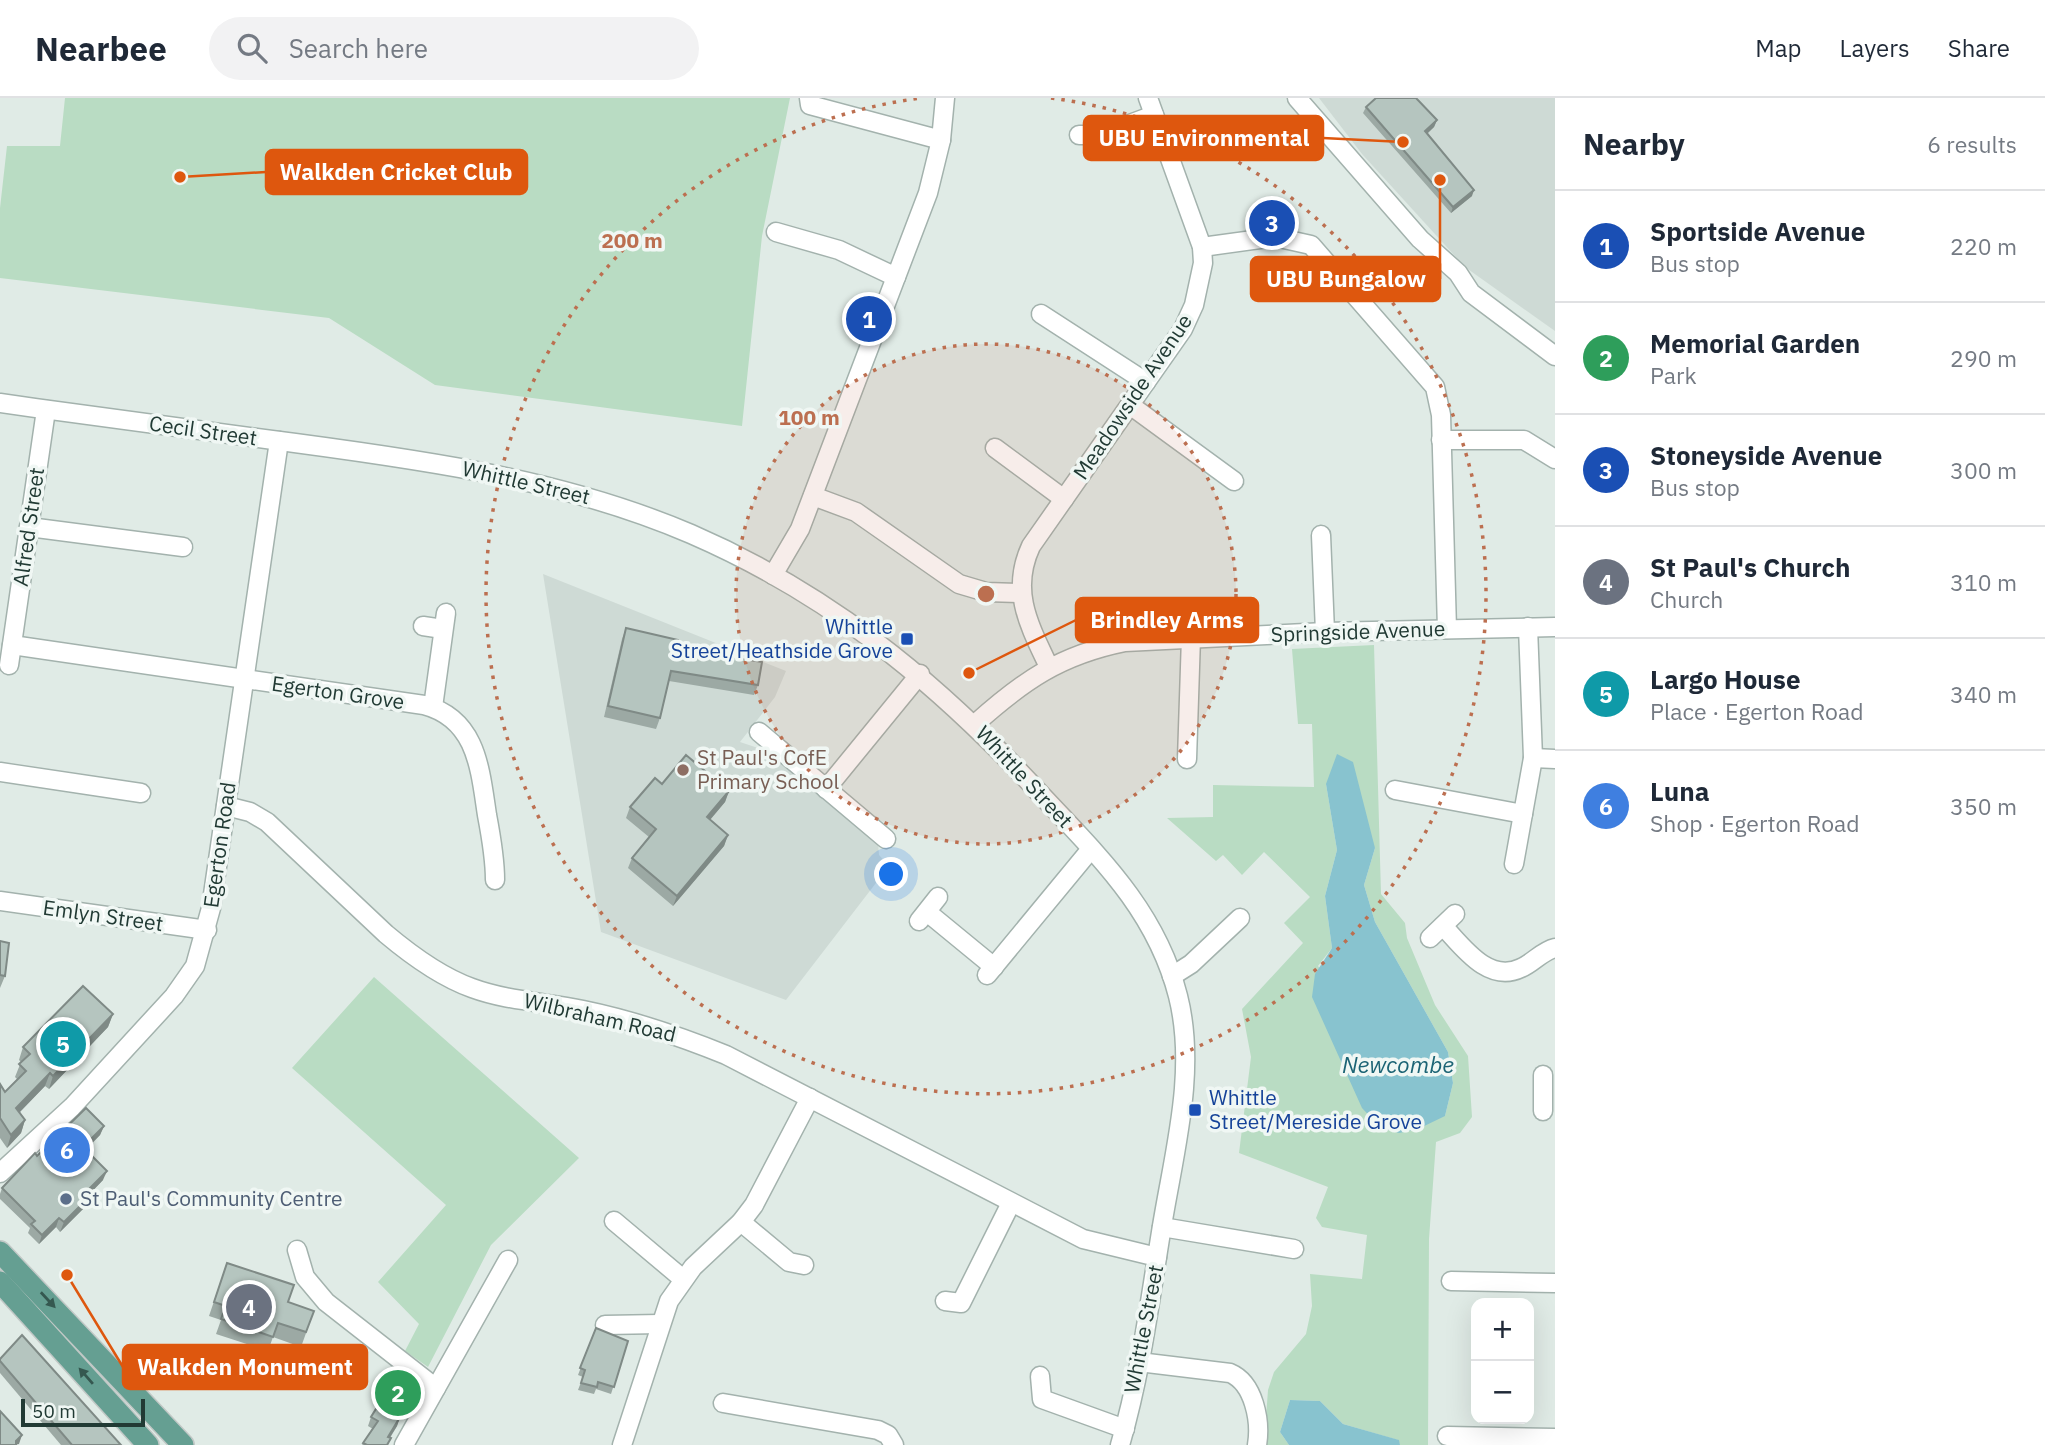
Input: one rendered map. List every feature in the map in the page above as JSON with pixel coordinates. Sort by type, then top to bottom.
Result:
[{"type":"main road","points":[[0,1252],[183,1445]]},
{"type":"main road","points":[[0,1282],[148,1445]]},
{"type":"street","points":[[809,98],[810,104],[941,140]]},
{"type":"street","points":[[773,575],[792,545],[813,496],[933,177],[941,140],[945,98]]},
{"type":"street","points":[[1297,98],[1420,239],[1458,273],[1471,293],[1555,356]]},
{"type":"street","name":"Meadowside Avenue","points":[[1049,667],[1027,621],[1020,593],[1024,561],[1189,318],[1200,281],[1202,247],[1151,106],[1100,135],[1079,135]]},
{"type":"street","points":[[776,232],[839,250],[896,277]]},
{"type":"street","points":[[1202,247],[1275,237],[1301,242],[1320,252],[1435,387],[1441,415],[1447,629]]},
{"type":"street","points":[[1041,314],[1146,382]]},
{"type":"street","name":"Cecil Street","points":[[0,403],[406,458]]},
{"type":"street","points":[[1130,405],[1234,481]]},
{"type":"street","name":"Alfred Street","points":[[9,665],[46,410]]},
{"type":"street","points":[[1441,440],[1524,440],[1554,467]]},
{"type":"street","name":"Egerton Road","points":[[0,1173],[72,1107],[174,996],[195,966],[207,930],[279,441]]},
{"type":"street","points":[[995,448],[1064,499]]},
{"type":"street","name":"Whittle Street","points":[[406,458],[497,474],[579,494],[689,533],[773,575],[843,618],[920,674],[975,724],[1091,849],[1149,921],[1172,976],[1183,1022],[1182,1092],[1180,1128],[1139,1362],[1122,1437],[1042,1399],[1040,1376]]},
{"type":"street","points":[[813,496],[856,512],[959,584],[986,592],[1020,593]]},
{"type":"street","points":[[29,527],[183,547]]},
{"type":"street","points":[[1317,543],[1325,632]]},
{"type":"street","name":"Egerton Grove","points":[[423,626],[445,621],[432,707]]},
{"type":"street","points":[[1514,864],[1533,758],[1528,627]]},
{"type":"street","name":"Springside Avenue","points":[[975,724],[1012,691],[1049,667],[1102,647],[1191,637],[1555,627]]},
{"type":"street","points":[[1187,759],[1191,637]]},
{"type":"street","points":[[12,645],[244,679]]},
{"type":"street","points":[[826,789],[920,674]]},
{"type":"street","name":"Egerton Grove","points":[[244,679],[432,707],[453,718],[466,733],[471,771],[495,880]]},
{"type":"street","points":[[759,732],[886,839]]},
{"type":"street","points":[[1533,758],[1555,760]]},
{"type":"street","points":[[0,772],[141,793]]},
{"type":"street","points":[[1395,790],[1523,814]]},
{"type":"street","name":"Wilbraham Road","points":[[226,806],[259,816],[404,950],[456,981],[488,993],[581,1009],[681,1037],[726,1055],[1083,1239],[1157,1257]]},
{"type":"street","points":[[938,897],[923,917],[991,971],[1091,849]]},
{"type":"street","name":"Emlyn Street","points":[[0,901],[207,930]]},
{"type":"street","points":[[1172,976],[1191,964],[1240,918]]},
{"type":"street","points":[[1443,926],[1476,960],[1492,970],[1514,971],[1555,948]]},
{"type":"street","points":[[622,1445],[660,1324],[683,1279],[741,1222],[754,1205],[810,1098]]},
{"type":"street","points":[[946,1301],[961,1303],[1011,1203]]},
{"type":"street","points":[[614,1221],[683,1279]]},
{"type":"street","points":[[741,1222],[789,1262],[804,1265]]},
{"type":"street","points":[[1162,1227],[1284,1241]]},
{"type":"street","points":[[297,1250],[305,1277],[326,1301],[436,1388]]},
{"type":"street","points":[[404,1445],[508,1260]]},
{"type":"street","points":[[1451,1281],[1555,1283]]},
{"type":"street","points":[[604,1325],[660,1324]]},
{"type":"street","points":[[1139,1362],[1230,1373],[1241,1379],[1256,1414],[1257,1445]]},
{"type":"street","points":[[723,1404],[878,1430],[888,1435],[894,1445]]},
{"type":"street","points":[[1447,1436],[1555,1438]]},
{"type":"shaded area","points":[[1319,98],[1555,98],[1555,331],[1465,267],[1362,154]]},
{"type":"shaded area","name":"St Paul's CofE Primary School","points":[[543,574],[786,671],[775,697],[740,742],[770,752],[878,843],[879,855],[889,866],[786,1000],[601,932]]},
{"type":"green space","points":[[65,98],[790,98],[762,236],[742,426],[435,385],[329,318],[0,278],[0,208],[7,146],[60,146]]},
{"type":"green space","points":[[1374,645],[1381,894],[1405,923],[1407,938],[1435,1005],[1468,1056],[1472,1117],[1460,1133],[1436,1142],[1429,1239],[1428,1445],[1400,1445],[1398,1440],[1343,1424],[1320,1401],[1290,1400],[1280,1432],[1289,1445],[1264,1445],[1268,1390],[1274,1372],[1306,1334],[1312,1306],[1310,1274],[1362,1279],[1367,1235],[1322,1227],[1316,1218],[1328,1187],[1239,1153],[1251,1057],[1242,1009],[1303,943],[1284,923],[1310,897],[1264,852],[1242,875],[1223,855],[1216,861],[1167,818],[1213,817],[1213,785],[1314,787],[1312,724],[1298,724],[1292,649]],"holes":[[[1326,784],[1375,848],[1364,885],[1375,922],[1448,1052],[1453,1083],[1445,1116],[1318,966],[1332,948],[1325,896],[1337,850]]]},
{"type":"green space","points":[[374,977],[579,1158],[491,1245],[428,1367],[405,1351],[419,1324],[378,1282],[446,1205],[292,1068]]},
{"type":"green space","points":[[398,1369],[417,1383],[399,1416],[377,1404]]},
{"type":"water","name":"Newcombe","points":[[1337,754],[1353,762],[1375,848],[1364,885],[1375,922],[1448,1052],[1453,1083],[1445,1116],[1418,1129],[1399,1133],[1380,1127],[1362,1108],[1312,997],[1315,974],[1332,948],[1325,896],[1337,850],[1326,784]]},
{"type":"water","points":[[1290,1400],[1320,1401],[1343,1424],[1399,1440],[1400,1445],[1289,1445],[1280,1432]]},
{"type":"building","points":[[1376,98],[1416,98],[1437,120],[1425,131],[1474,190],[1453,207],[1366,107]]},
{"type":"building","points":[[626,628],[678,640],[676,648],[762,662],[758,685],[671,671],[660,718],[608,706]]},
{"type":"building","points":[[686,755],[729,791],[707,817],[728,835],[677,896],[632,858],[656,829],[630,807],[655,778],[662,784]]},
{"type":"building","points":[[0,941],[9,943],[5,976],[0,975]]},
{"type":"building","points":[[83,986],[113,1014],[53,1076],[50,1073],[16,1108],[25,1120],[11,1135],[0,1118],[0,1084],[5,1092],[26,1071],[19,1064],[30,1054],[23,1047]]},
{"type":"building","points":[[86,1108],[104,1126],[83,1147],[107,1171],[82,1196],[86,1200],[64,1222],[59,1218],[42,1235],[31,1224],[35,1221],[2,1188],[35,1153],[37,1156]]},
{"type":"building","points":[[227,1263],[294,1285],[288,1302],[314,1311],[306,1332],[278,1323],[273,1337],[221,1319],[226,1306],[214,1302]]},
{"type":"building","points":[[596,1328],[628,1341],[614,1387],[598,1382],[597,1387],[581,1383],[585,1370],[580,1368]]},
{"type":"building","points":[[22,1335],[121,1445],[72,1445],[0,1361]]},
{"type":"building","points":[[379,1404],[400,1417],[388,1437],[391,1438],[387,1445],[367,1445],[363,1443],[378,1421],[371,1417]]},
{"type":"building","points":[[0,1411],[22,1435],[16,1445],[0,1445]]},
{"type":"place","name":"UBU Environmental","points":[[1403,142]]},
{"type":"place","name":"Walkden Cricket Club","points":[[180,177]]},
{"type":"place","name":"UBU Bungalow","points":[[1440,180]]},
{"type":"place","name":"Stoneyside Avenue","points":[[1272,223]]},
{"type":"place","name":"Sportside Avenue","points":[[869,319]]},
{"type":"place","name":"Whittle Street/Heathside Grove","points":[[907,639]]},
{"type":"place","name":"Brindley Arms","points":[[969,673]]},
{"type":"place","name":"St Paul's CofE Primary School","points":[[683,770]]},
{"type":"place","name":"Largo House","points":[[63,1044]]},
{"type":"place","name":"Whittle Street/Mereside Grove","points":[[1195,1110]]},
{"type":"place","name":"Luna","points":[[67,1150]]},
{"type":"place","name":"St Paul's Community Centre","points":[[66,1199]]},
{"type":"place","name":"Walkden Monument","points":[[67,1275]]},
{"type":"place","name":"St Paul's Church","points":[[249,1307]]},
{"type":"place","name":"Memorial Garden","points":[[398,1393]]}]
